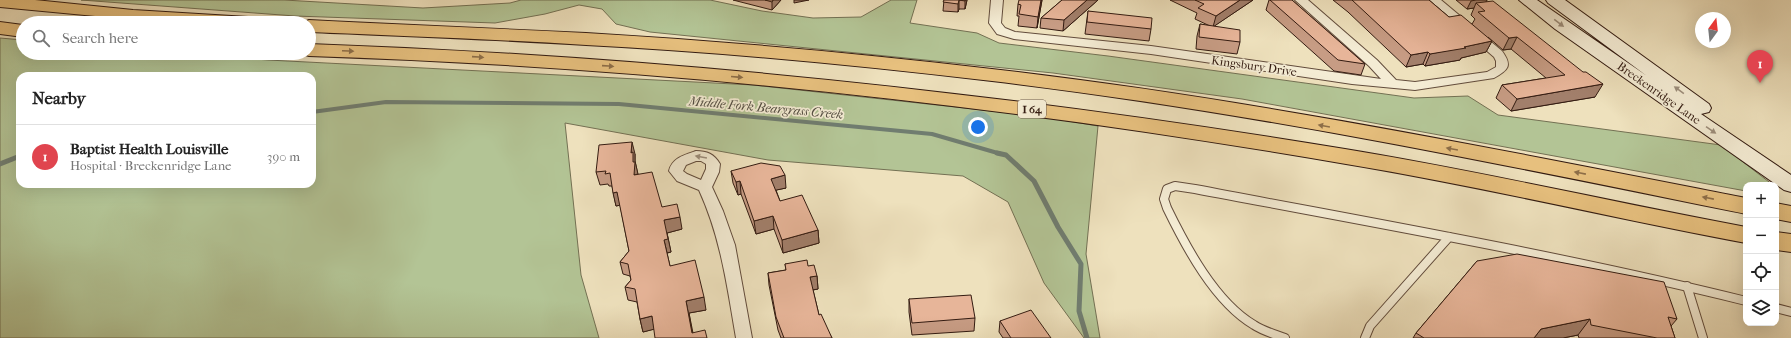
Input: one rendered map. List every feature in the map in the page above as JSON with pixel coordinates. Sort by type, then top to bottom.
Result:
[{"type":"highway","points":[[0,2],[147,16]]},
{"type":"highway","name":"I 64","points":[[316,26],[588,39],[814,56],[994,75],[1201,104],[1517,160],[1743,205]]},
{"type":"highway","points":[[0,28],[16,30]]},
{"type":"highway","name":"I 64","points":[[316,50],[428,54],[614,66],[821,85],[1006,105],[1220,136],[1418,169],[1664,220],[1743,234]]},
{"type":"highway","points":[[1779,212],[1791,214]]},
{"type":"highway","points":[[1779,241],[1791,243]]},
{"type":"main road","name":"Breckenridge Lane","points":[[1527,0],[1791,184]]},
{"type":"main road","name":"Breckenridge Lane","points":[[1554,0],[1709,113],[1791,169]]},
{"type":"street","name":"Kingsbury Drive","points":[[997,0],[994,23],[1001,30],[1014,36],[1151,50],[1352,80],[1415,86],[1490,75],[1501,69],[1503,65],[1502,59],[1498,54],[1434,0]]},
{"type":"street","points":[[1301,0],[1373,63],[1392,84]]},
{"type":"street","points":[[705,187],[716,211],[727,245],[744,338]]},
{"type":"lane","points":[[1286,338],[1270,333],[1250,323],[1233,309],[1215,288],[1164,202],[1164,195],[1167,189],[1175,186],[1195,189],[1449,237],[1687,286],[1743,300]]},
{"type":"lane","points":[[1365,338],[1370,326],[1449,237]]},
{"type":"lane","points":[[1687,286],[1703,338]]},
{"type":"lane","points":[[1779,309],[1791,312]]},
{"type":"green space","points":[[81,0],[284,0],[423,8],[510,3],[521,0],[710,0],[762,11],[813,18],[861,17],[891,0],[917,0],[910,23],[977,33],[999,43],[1108,56],[1414,98],[1468,96],[1498,115],[1721,145],[1769,182],[1743,182],[1743,190],[1242,99],[1053,73],[650,32],[616,24],[602,9],[579,5],[545,14],[495,23],[295,16]]},
{"type":"green space","points":[[0,38],[16,39],[16,60],[268,60],[753,85],[1038,116],[1098,126],[1086,254],[1100,338],[1084,338],[1044,283],[1008,202],[963,176],[768,160],[565,123],[581,275],[599,338],[0,338]]},
{"type":"building","points":[[944,0],[959,0],[958,4],[943,2]]},
{"type":"building","points":[[1019,0],[1041,0],[1038,17],[1019,14],[1021,5],[1018,4]]},
{"type":"building","points":[[1062,0],[1087,0],[1064,20],[1041,18]]},
{"type":"building","points":[[1195,0],[1240,0],[1216,16],[1198,8],[1204,4]]},
{"type":"building","points":[[1270,0],[1292,0],[1365,64],[1338,60]]},
{"type":"building","points":[[1352,0],[1429,0],[1449,17],[1461,15],[1492,41],[1464,47],[1466,48],[1430,54],[1428,52],[1411,55]]},
{"type":"building","points":[[1493,1],[1583,72],[1586,72],[1603,84],[1517,99],[1502,85],[1565,75],[1517,37],[1509,38],[1478,12],[1485,11],[1476,3]]},
{"type":"building","points":[[1088,11],[1152,18],[1151,29],[1087,22]]},
{"type":"building","points":[[1200,24],[1240,30],[1240,42],[1199,37]]},
{"type":"building","points":[[632,142],[631,153],[633,152],[633,162],[635,162],[634,175],[652,172],[662,207],[677,204],[680,217],[664,220],[668,239],[664,240],[670,266],[695,260],[704,297],[686,301],[692,333],[705,330],[707,338],[655,338],[652,316],[640,319],[635,289],[625,287],[631,280],[628,264],[620,262],[629,251],[617,192],[613,193],[610,173],[605,174],[606,171],[596,172],[599,145]]},
{"type":"building","points":[[761,163],[780,166],[785,175],[771,179],[780,201],[802,195],[818,230],[782,240],[773,216],[754,221],[740,181],[736,182],[731,171]]},
{"type":"building","points":[[1517,254],[1664,282],[1677,319],[1668,317],[1675,338],[1657,338],[1591,325],[1590,319],[1541,329],[1534,338],[1424,338],[1416,333],[1477,261]]},
{"type":"building","points":[[807,260],[808,266],[814,265],[817,276],[810,277],[819,315],[821,314],[832,338],[784,338],[776,317],[768,273],[786,270],[785,264]]},
{"type":"building","points":[[971,295],[975,318],[912,323],[909,299]]},
{"type":"building","points":[[1031,310],[1051,338],[1011,338],[1000,321]]},
{"type":"waterway","name":"Middle Fork Beargrass Creek","points":[[316,111],[386,102],[619,104],[932,134],[999,154]]},
{"type":"waterway","name":"Middle Fork Beargrass Creek","points":[[999,154],[1006,155],[1034,181],[1058,227],[1081,264],[1079,311],[1087,338]]},
{"type":"waterway","name":"Middle Fork Beargrass Creek","points":[[0,164],[16,158]]},
{"type":"place","name":"Baptist Health Louisville","points":[[1760,83]]}]
